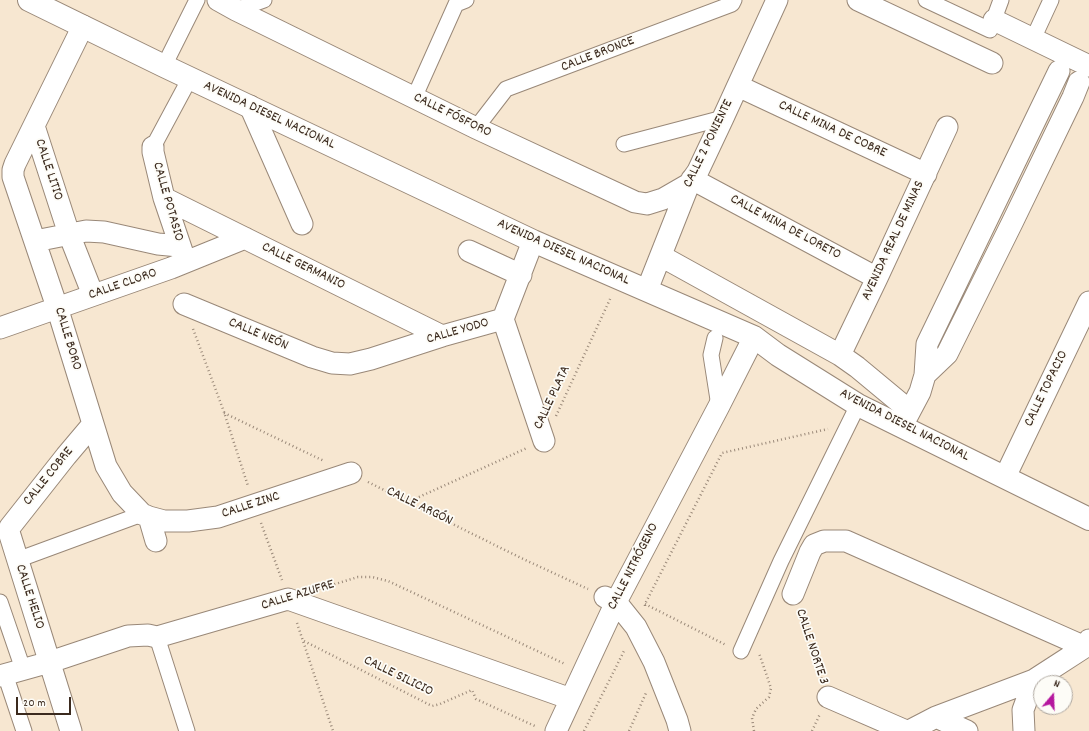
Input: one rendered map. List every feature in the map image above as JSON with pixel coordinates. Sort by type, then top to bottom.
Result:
[{"type":"street","name":"AVENIDA DIESEL NACIONAL","points":[[29,0],[164,66],[533,241],[754,337],[858,405],[906,419],[1005,477],[1089,518]]},
{"type":"street","points":[[164,66],[197,0]]},
{"type":"street","points":[[227,5],[264,0]]},
{"type":"street","points":[[414,98],[456,4],[466,0]]},
{"type":"street","name":"CALLE BRONCE","points":[[476,128],[506,89],[732,4],[734,0]]},
{"type":"street","name":"CALLE 2 PONIENTE","points":[[646,290],[690,181],[698,171],[777,0]]},
{"type":"street","points":[[858,0],[992,63]]},
{"type":"street","points":[[926,0],[990,30],[1001,0]]},
{"type":"street","points":[[1033,39],[1051,0]]},
{"type":"street","name":"CALLE FÓSFORO","points":[[227,5],[476,128],[635,202],[647,204],[663,199],[690,181]]},
{"type":"street","points":[[926,375],[947,354],[1084,74],[1033,39],[994,20]]},
{"type":"street","name":"CALLE LITIO","points":[[83,26],[34,126],[69,234],[93,295]]},
{"type":"street","points":[[661,256],[840,355],[857,367],[906,419],[920,392],[926,375],[927,344],[1059,71]]},
{"type":"street","name":"CALLE POTASIO","points":[[182,254],[164,198],[153,147],[190,78]]},
{"type":"street","name":"CALLE MINA DE COBRE","points":[[738,86],[926,174]]},
{"type":"street","points":[[250,106],[302,224]]},
{"type":"street","points":[[624,144],[723,118]]},
{"type":"street","name":"CALLE BORO","points":[[34,126],[15,164],[13,177],[57,307],[106,466],[122,493],[145,515],[156,541]]},
{"type":"street","name":"AVENIDA REAL DE MINAS","points":[[840,355],[947,127]]},
{"type":"street","name":"CALLE MINA DE LORETO","points":[[690,181],[877,278]]},
{"type":"street","name":"CALLE GERMANIO","points":[[164,198],[442,336]]},
{"type":"street","points":[[991,212],[1012,223]]},
{"type":"street","points":[[34,241],[86,231],[104,232],[158,244],[182,254]]},
{"type":"street","name":"CALLE CLORO","points":[[0,328],[93,295],[182,254],[245,238]]},
{"type":"street","name":"CALLE YODO","points":[[332,363],[350,364],[371,359],[442,336],[503,319],[533,241]]},
{"type":"street","points":[[469,251],[521,275]]},
{"type":"street","name":"CALLE TOPACIO","points":[[1005,477],[1089,302]]},
{"type":"street","name":"CALLE NEÓN","points":[[184,304],[312,358],[332,363]]},
{"type":"street","points":[[503,319],[544,441]]},
{"type":"street","name":"CALLE NITRÓGENO","points":[[547,729],[571,699],[587,665],[609,599],[719,406],[754,337]]},
{"type":"street","points":[[715,338],[711,355],[719,406]]},
{"type":"street","points":[[734,648],[750,628],[781,561],[858,405]]},
{"type":"street","name":"CALLE COBRE","points":[[9,532],[10,527],[93,424]]},
{"type":"street","name":"CALLE ZINC","points":[[17,560],[145,515],[164,520],[188,521],[218,517],[351,473]]},
{"type":"street","name":"CALLE HELIO","points":[[9,532],[71,731]]},
{"type":"street","points":[[793,594],[814,545],[824,541],[846,541],[1087,643]]},
{"type":"street","points":[[288,599],[571,699]]},
{"type":"street","name":"CALLE AZUFRE","points":[[9,673],[50,662],[128,636],[148,635],[157,637],[288,599]]},
{"type":"street","points":[[609,599],[636,627],[654,662],[680,731]]},
{"type":"street","points":[[0,602],[9,673],[24,731]]},
{"type":"street","points":[[157,637],[187,731]]},
{"type":"street","points":[[1041,675],[1087,643]]},
{"type":"street","points":[[909,731],[937,722],[1033,680]]},
{"type":"street","points":[[1024,731],[1022,710],[1033,682]]},
{"type":"street","name":"CALLE NORTE 3","points":[[828,697],[906,731]]},
{"type":"street","points":[[937,722],[967,731]]},
{"type":"path","name":"CALLE PLATA","points":[[408,502],[544,441],[613,292]]},
{"type":"path","name":"CALLE ARGÓN","points":[[224,412],[351,473],[521,558],[609,599]]},
{"type":"path","points":[[734,648],[645,604],[719,457],[722,453],[849,425]]},
{"type":"path","name":"CALLE AZUFRE","points":[[288,599],[358,577],[372,577],[388,580],[587,665]]},
{"type":"path","name":"CALLE NORTE 3","points":[[793,594],[828,697]]},
{"type":"path","points":[[584,731],[636,627]]},
{"type":"path","points":[[750,628],[771,688],[769,697],[756,709],[752,718],[754,731]]},
{"type":"path","name":"CALLE SILICIO","points":[[304,641],[432,706],[472,690],[476,699],[547,729]]},
{"type":"path","points":[[629,731],[646,692]]}]
